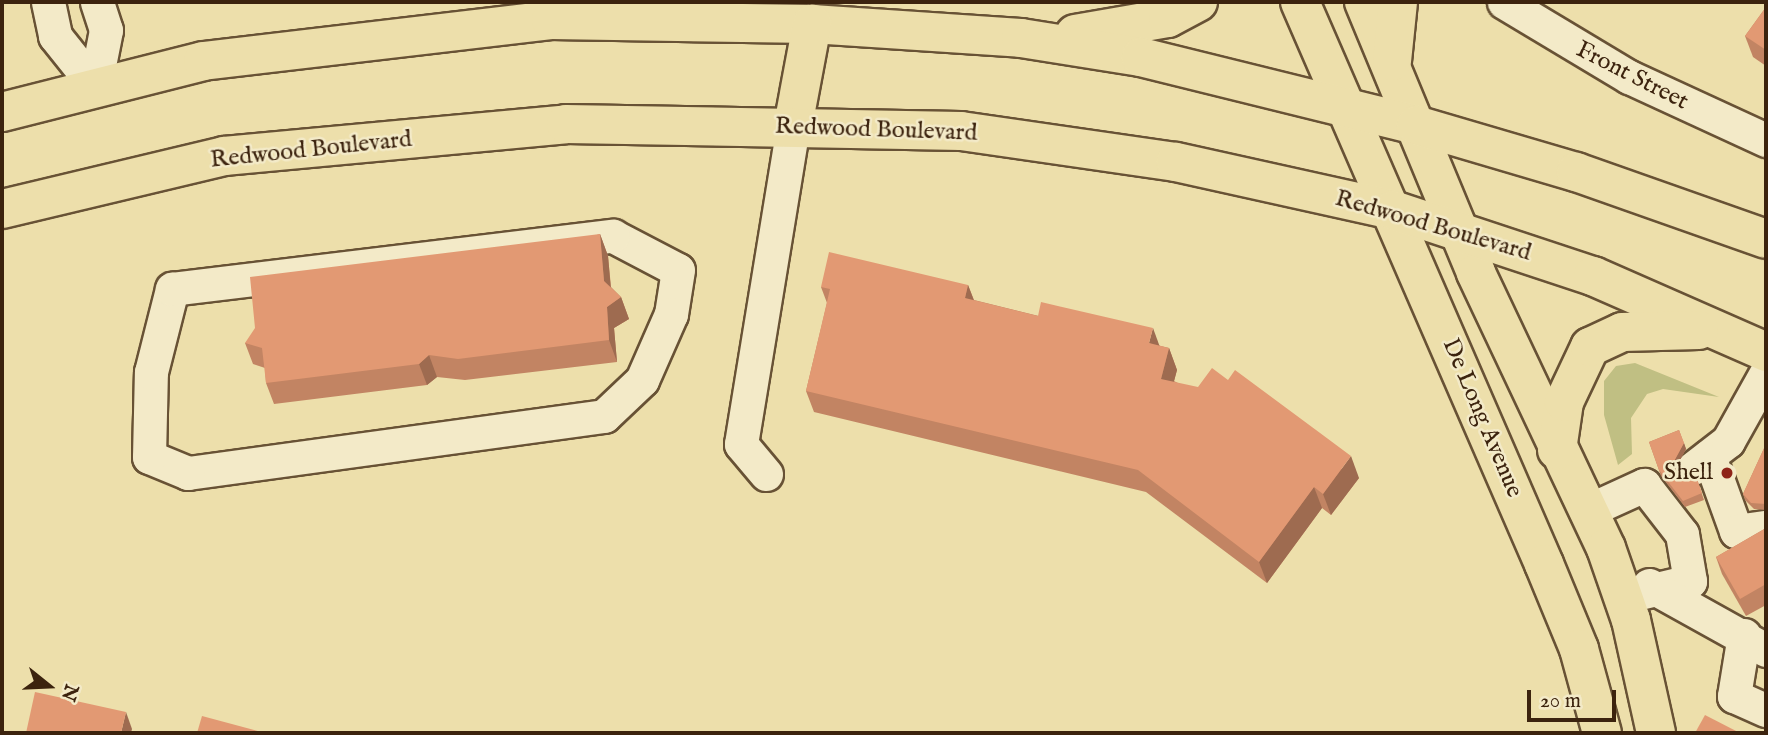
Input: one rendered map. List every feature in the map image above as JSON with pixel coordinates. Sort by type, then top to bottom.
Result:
[{"type":"main road","points":[[1021,38],[1102,33],[1168,18],[1198,2]]},
{"type":"main road","name":"De Long Avenue","points":[[1300,2],[1393,210],[1578,649],[1602,733]]},
{"type":"main road","points":[[1364,2],[1458,230],[1557,450],[1587,511],[1632,586],[1656,733]]},
{"type":"main road","points":[[1392,67],[1398,2]]},
{"type":"main road","points":[[2,111],[203,61],[551,20],[812,24],[1021,38],[1141,57],[1416,125],[1576,172],[1766,239]]},
{"type":"main road","points":[[793,126],[812,24]]},
{"type":"main road","name":"Redwood Boulevard","points":[[2,209],[224,156],[566,124],[961,131],[1176,162],[1393,210],[1593,276],[1766,352]]},
{"type":"main road","points":[[1557,450],[1567,390],[1590,347],[1656,327],[1722,332]]},
{"type":"street","points":[[47,2],[55,36],[95,86]]},
{"type":"street","points":[[95,86],[106,30],[97,2]]},
{"type":"street","name":"Front Street","points":[[1504,2],[1629,78],[1766,140]]},
{"type":"street","points":[[766,474],[741,444],[793,126]]},
{"type":"street","points":[[613,236],[678,270],[671,314],[642,380],[604,416],[188,473],[149,457],[151,372],[172,289],[613,236]]},
{"type":"street","points":[[1722,332],[1766,339]]},
{"type":"street","points":[[1587,511],[1677,472],[1728,441],[1766,373]]},
{"type":"street","points":[[1677,472],[1751,529]]},
{"type":"street","points":[[1632,586],[1690,581],[1677,472]]},
{"type":"street","points":[[1685,543],[1751,529]]},
{"type":"street","points":[[1632,586],[1755,643],[1734,696],[1766,710]]},
{"type":"shaded area","points":[[1635,363],[1719,397],[1663,389],[1647,394],[1631,418],[1632,454],[1618,465],[1604,415],[1604,381],[1616,366]]},
{"type":"building","points":[[1766,7],[1766,50],[1745,36]]},
{"type":"building","points":[[600,234],[604,281],[621,297],[607,307],[609,340],[458,359],[429,355],[419,364],[266,383],[262,348],[245,343],[255,328],[250,277]]},
{"type":"building","points":[[829,252],[968,285],[965,298],[1038,316],[1041,302],[1153,328],[1149,343],[1169,348],[1161,379],[1198,387],[1212,368],[1228,380],[1235,370],[1351,456],[1323,494],[1314,487],[1259,562],[1138,470],[806,391],[830,289],[821,287]]},
{"type":"building","points":[[1679,430],[1684,443],[1672,465],[1683,479],[1697,479],[1702,493],[1683,501],[1659,470],[1649,442]]},
{"type":"building","points":[[1766,444],[1766,504],[1751,503],[1743,494]]},
{"type":"building","points":[[1766,528],[1766,584],[1740,599],[1716,557]]},
{"type":"building","points":[[35,692],[126,712],[121,733],[26,733]]},
{"type":"building","points":[[1705,715],[1740,733],[1695,733]]},
{"type":"building","points":[[202,716],[265,733],[197,733]]},
{"type":"place","name":"Shell","points":[[1727,473]]}]
